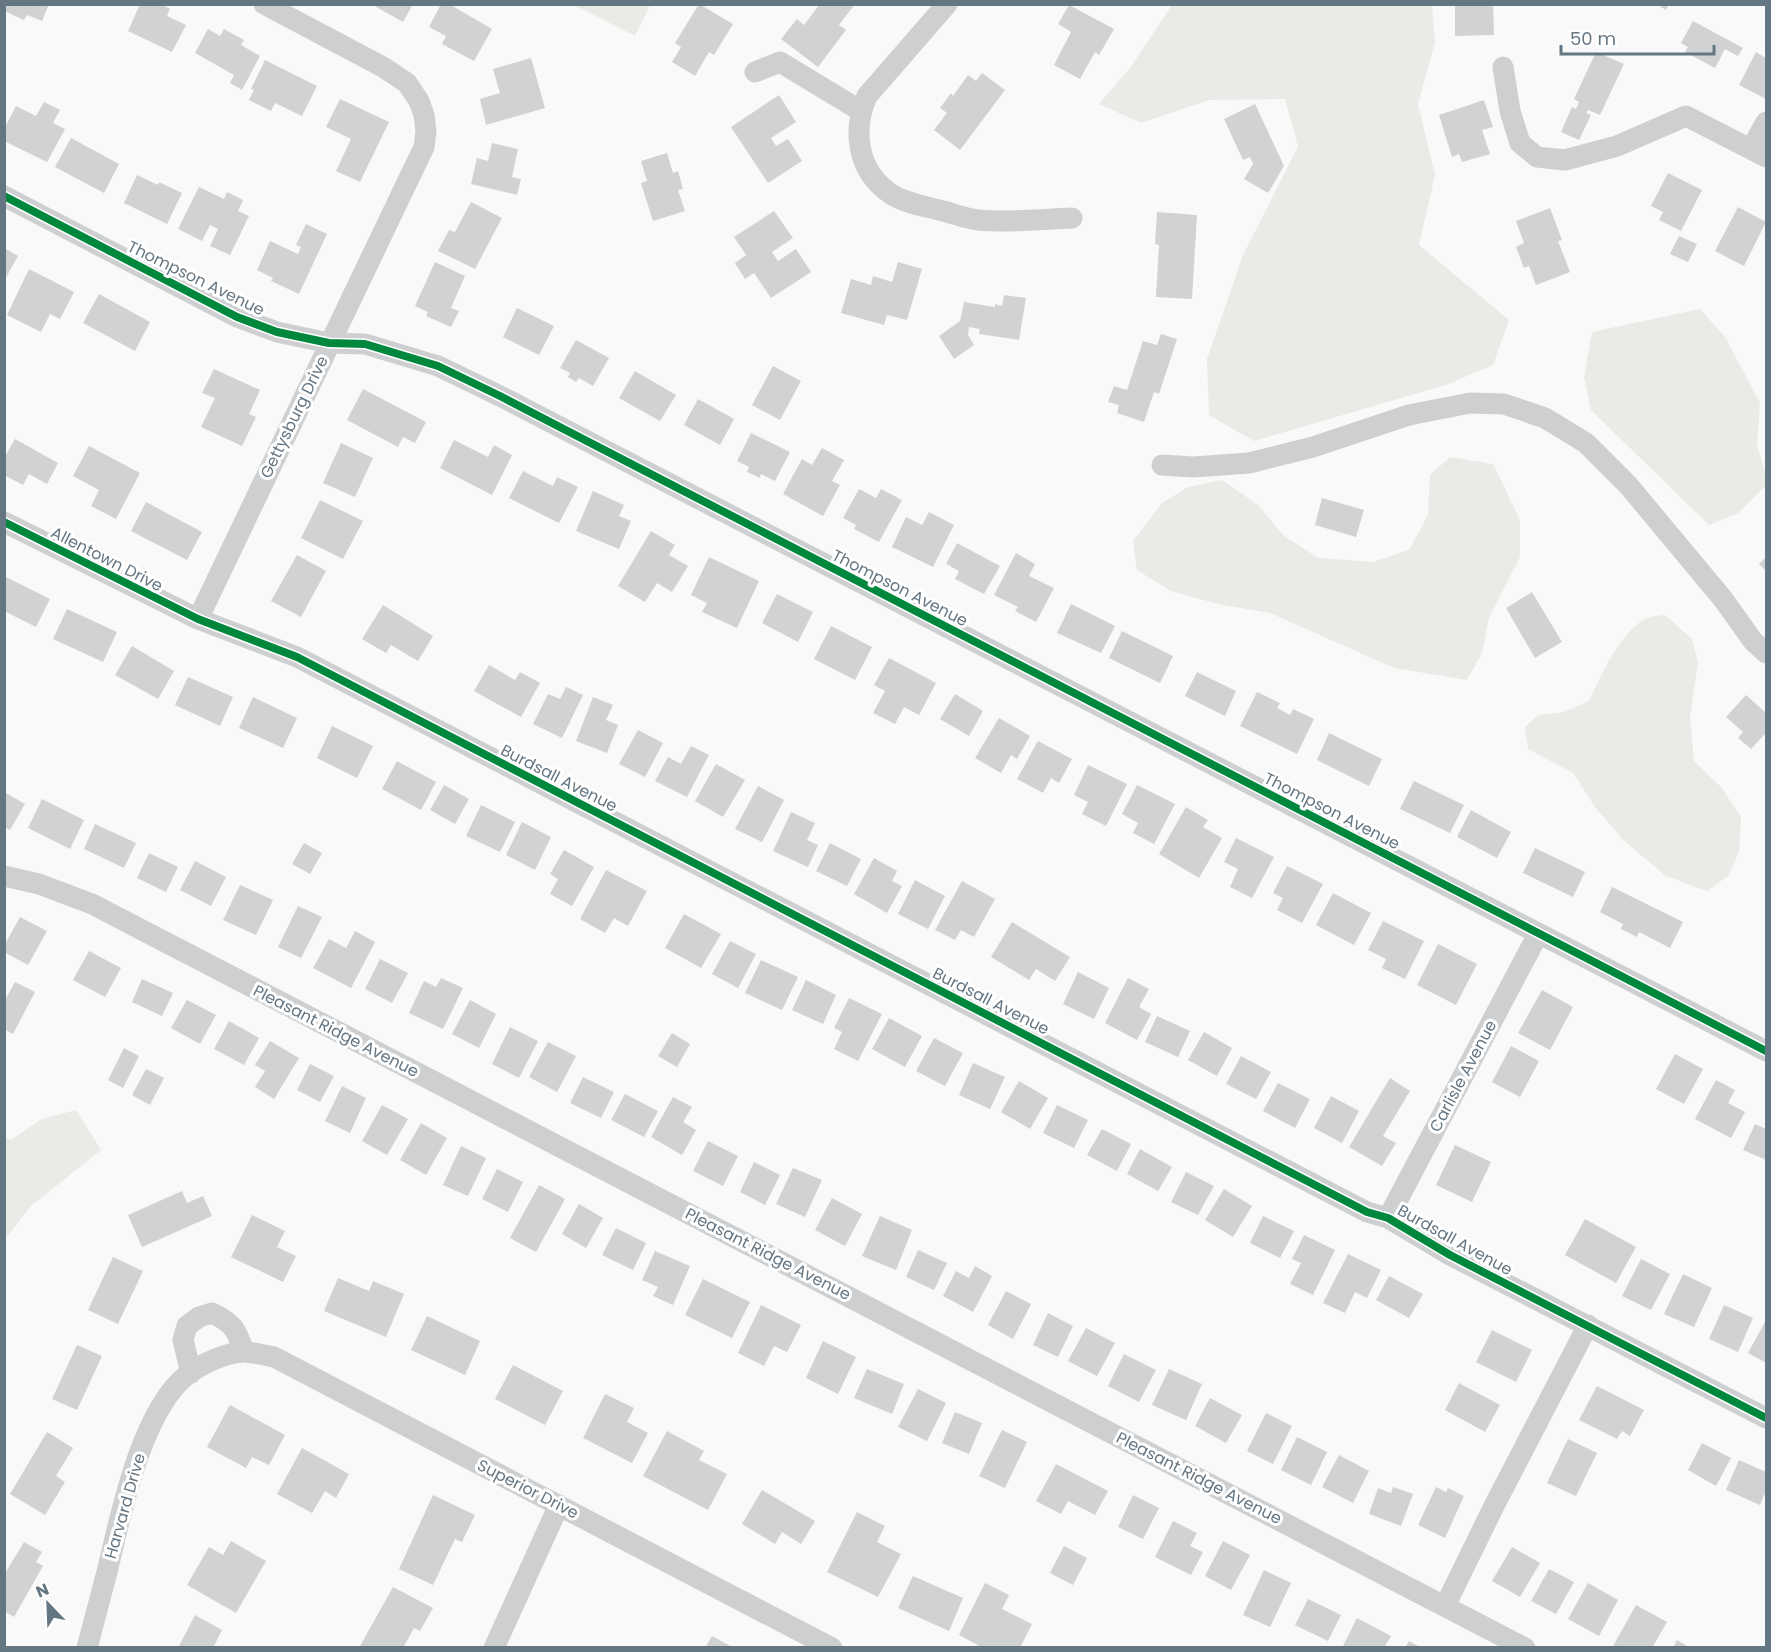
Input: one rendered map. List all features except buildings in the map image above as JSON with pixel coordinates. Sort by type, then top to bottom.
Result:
[{"type":"street","name":"Gettysburg Drive","points":[[198,619],[424,147],[426,131],[419,101],[407,83],[383,67],[264,4]]},
{"type":"street","points":[[936,8],[867,96],[858,127],[861,152],[869,170],[879,184],[892,195],[978,220],[1072,218]]},
{"type":"street","points":[[755,72],[780,62],[861,111]]},
{"type":"street","points":[[1503,67],[1510,111],[1520,143],[1538,157],[1564,160],[1575,158],[1617,146],[1686,116],[1759,153],[1767,122]]},
{"type":"street","name":"Thompson Avenue","points":[[4,196],[237,317],[277,332],[330,343],[364,344],[438,366],[500,396],[1767,1051]]},
{"type":"street","points":[[1162,465],[1193,467],[1249,463],[1313,447],[1409,415],[1470,403],[1504,404],[1545,418],[1586,443],[1628,485],[1723,599],[1753,641],[1767,653]]},
{"type":"street","name":"Allentown Drive","points":[[4,522],[198,619]]},
{"type":"street","name":"Burdsall Avenue","points":[[198,619],[297,657],[1367,1212],[1388,1218],[1450,1255],[1767,1418]]},
{"type":"street","name":"Pleasant Ridge Avenue","points":[[4,876],[39,884],[92,904],[1525,1647]]},
{"type":"street","name":"Carlisle Avenue","points":[[1388,1218],[1538,934]]},
{"type":"street","points":[[190,1373],[183,1340],[187,1326],[199,1317],[212,1313],[226,1320],[237,1331],[244,1352]]},
{"type":"street","points":[[1445,1606],[1588,1325]]},
{"type":"street","name":"Superior Drive","points":[[218,1359],[244,1352],[274,1357],[832,1647]]},
{"type":"street","name":"Harvard Drive","points":[[87,1647],[127,1490],[142,1447],[163,1403],[190,1373],[218,1359]]},
{"type":"street","points":[[494,1647],[559,1505]]},
{"type":"shaded area","points":[[574,5],[650,5],[635,36]]},
{"type":"shaded area","points":[[1172,5],[1432,5],[1435,42],[1418,104],[1435,175],[1419,245],[1509,320],[1493,365],[1446,385],[1254,441],[1209,415],[1207,359],[1243,255],[1298,147],[1285,99],[1209,100],[1141,123],[1099,104],[1130,68]]},
{"type":"shaded area","points":[[1700,309],[1725,337],[1760,403],[1757,445],[1766,475],[1766,485],[1738,513],[1709,525],[1591,410],[1584,377],[1592,332]]},
{"type":"shaded area","points":[[1450,457],[1493,464],[1520,520],[1520,557],[1489,618],[1482,653],[1467,680],[1394,668],[1270,613],[1218,604],[1171,591],[1137,570],[1133,541],[1162,503],[1188,487],[1222,480],[1258,505],[1283,535],[1318,558],[1373,562],[1409,550],[1428,515],[1430,475]]},
{"type":"shaded area","points":[[1665,615],[1692,639],[1698,663],[1690,716],[1694,761],[1721,787],[1741,817],[1739,852],[1728,876],[1707,891],[1666,876],[1623,840],[1595,807],[1573,773],[1528,749],[1525,727],[1538,715],[1564,712],[1589,701],[1611,657],[1625,636],[1645,619]]},
{"type":"shaded area","points":[[76,1110],[101,1150],[31,1206],[5,1239],[5,1137],[11,1140],[42,1119]]},
{"type":"cycle path","points":[[4,196],[237,317],[277,332],[329,343],[365,344],[438,366],[500,396],[1766,1051]]},
{"type":"cycle path","points":[[4,522],[198,619],[297,657],[1367,1212],[1388,1218],[1450,1255],[1766,1418]]}]
